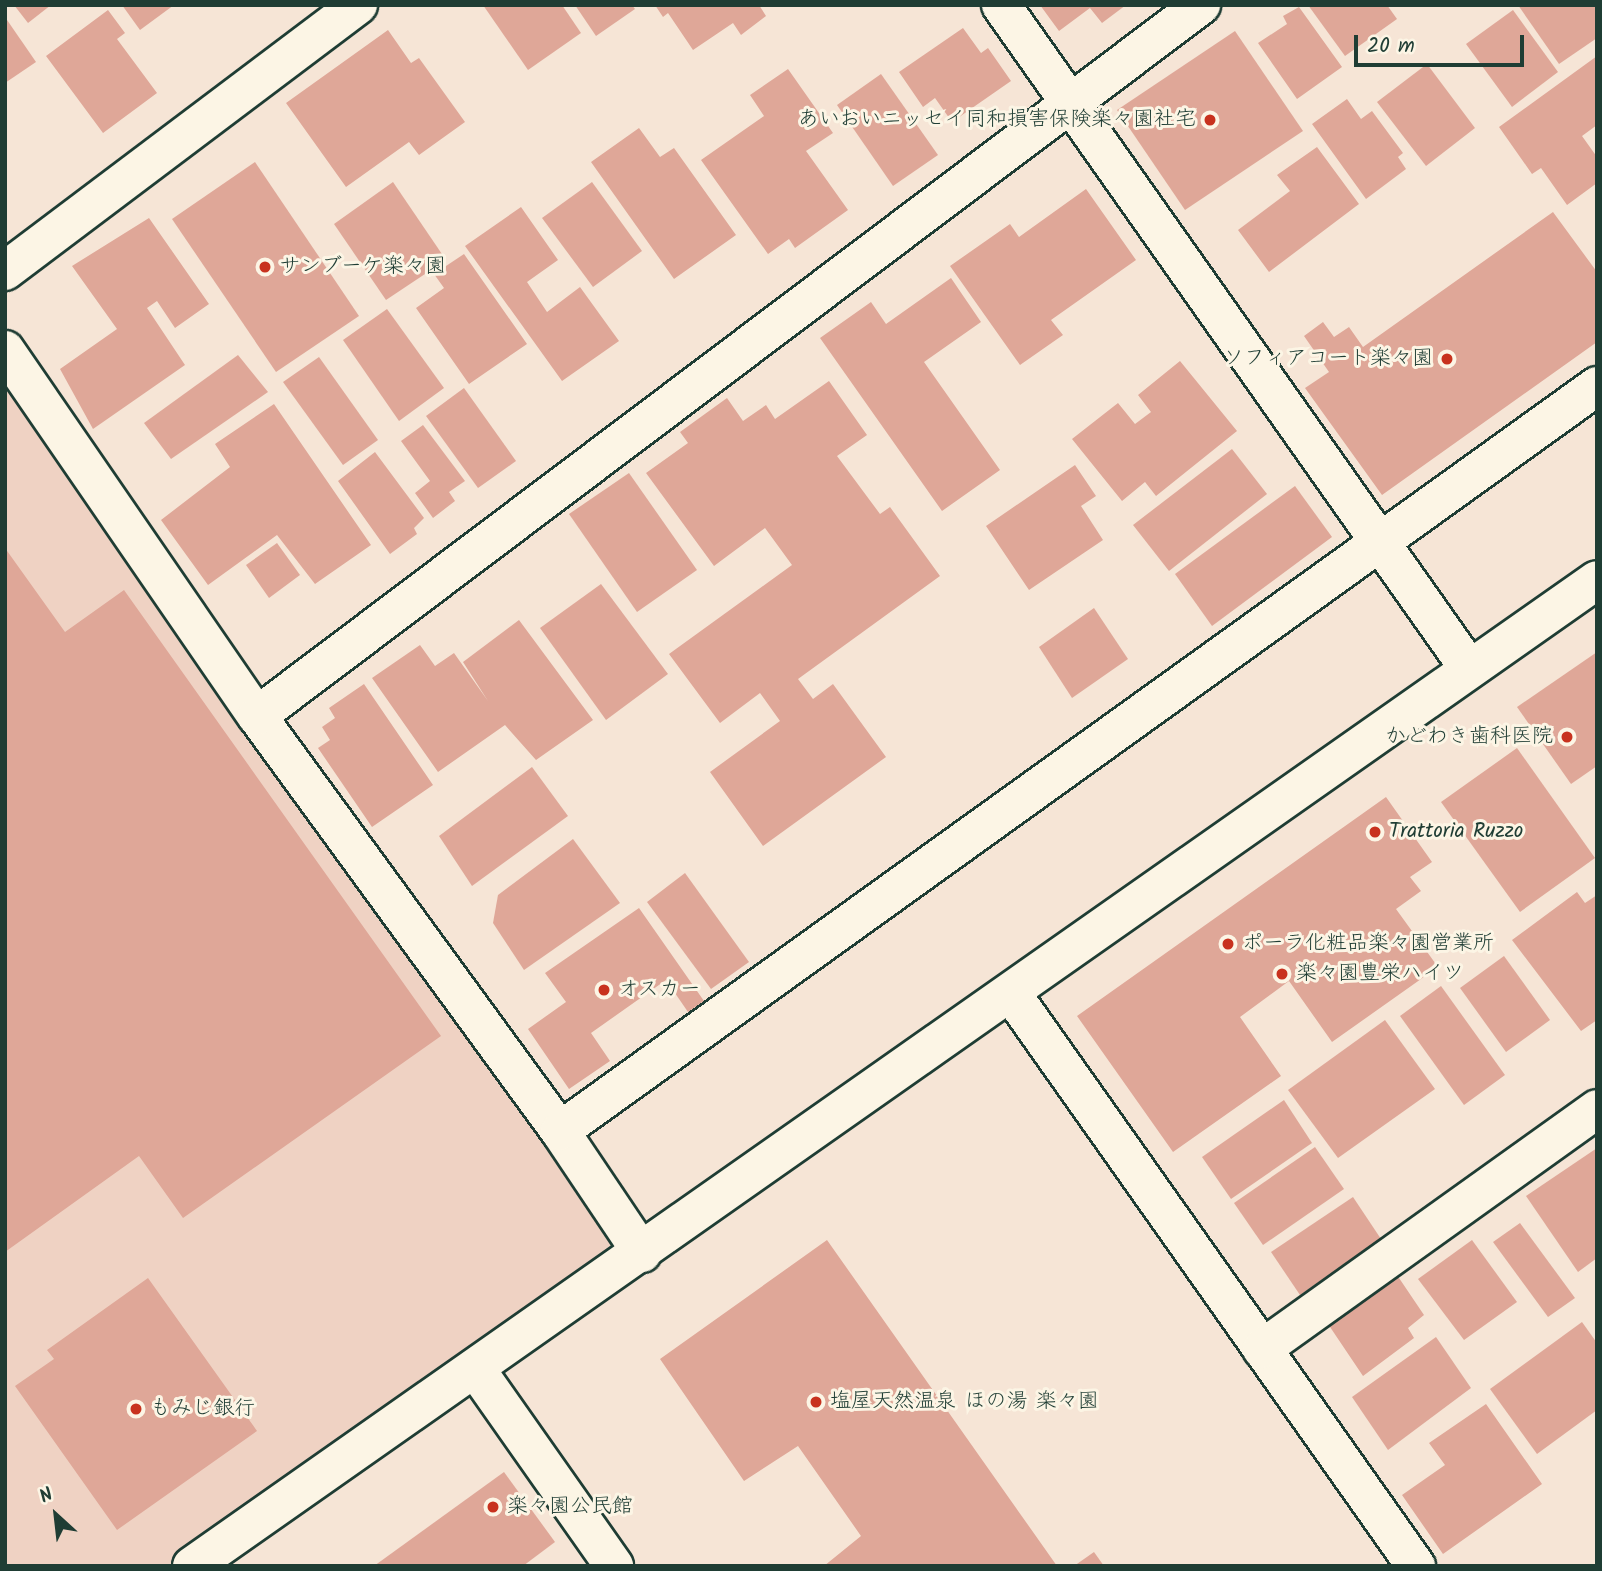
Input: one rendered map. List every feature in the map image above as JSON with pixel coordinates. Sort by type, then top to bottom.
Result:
[{"type":"street","points":[[5,271],[358,5]]},
{"type":"street","points":[[1001,5],[1468,667]]},
{"type":"street","points":[[257,716],[1201,5]]},
{"type":"street","points":[[5,350],[257,716],[560,1131],[642,1253]]},
{"type":"street","points":[[560,1131],[1597,386]]},
{"type":"street","points":[[192,1566],[642,1253],[1468,667],[1597,580]]},
{"type":"street","points":[[1011,993],[1416,1566]]},
{"type":"street","points":[[1262,1349],[1597,1109]]},
{"type":"street","points":[[475,1368],[614,1566]]},
{"type":"shaded area","points":[[5,366],[647,1244],[189,1566],[5,1566]]},
{"type":"building","points":[[14,5],[51,5],[28,23]]},
{"type":"building","points":[[122,5],[174,5],[140,30]]},
{"type":"building","points":[[483,5],[562,5],[581,33],[528,70]]},
{"type":"building","points":[[575,5],[632,5],[635,9],[596,36]]},
{"type":"building","points":[[655,5],[759,5],[766,16],[741,35],[733,23],[693,50],[668,13],[663,17]]},
{"type":"building","points":[[1040,5],[1126,5],[1102,23],[1090,8],[1059,31]]},
{"type":"building","points":[[1308,5],[1387,5],[1397,19],[1345,56]]},
{"type":"building","points":[[1518,5],[1595,5],[1597,38],[1559,64]]},
{"type":"building","points":[[1299,7],[1342,67],[1297,99],[1258,43],[1287,24],[1283,16]]},
{"type":"building","points":[[108,10],[125,33],[117,39],[157,93],[103,133],[46,56]]},
{"type":"building","points":[[1513,10],[1558,72],[1512,107],[1466,44]]},
{"type":"building","points":[[5,17],[36,62],[5,83]]},
{"type":"building","points":[[963,28],[981,53],[988,48],[1011,81],[952,122],[935,98],[923,107],[899,72]]},
{"type":"building","points":[[388,30],[411,63],[419,58],[465,122],[419,155],[409,142],[346,187],[286,103]]},
{"type":"building","name":"あいおいニッセイ同和損害保険楽々園社宅","points":[[1235,31],[1303,131],[1185,210],[1117,110]]},
{"type":"building","points":[[1597,56],[1597,125],[1582,136],[1597,157],[1597,183],[1567,205],[1541,168],[1532,174],[1499,127]]},
{"type":"building","points":[[1427,64],[1475,128],[1426,166],[1377,102]]},
{"type":"building","points":[[788,69],[833,133],[806,151],[848,210],[795,248],[789,239],[768,254],[701,160],[764,116],[750,95]]},
{"type":"building","points":[[881,74],[938,155],[893,186],[837,105]]},
{"type":"building","points":[[1347,99],[1361,119],[1372,111],[1403,153],[1398,157],[1406,169],[1366,199],[1312,124]]},
{"type":"building","points":[[639,128],[660,157],[674,148],[736,235],[674,279],[591,162]]},
{"type":"building","points":[[1317,147],[1359,204],[1269,272],[1238,230],[1290,191],[1277,175]]},
{"type":"building","name":"サンブーケ楽々園","points":[[255,162],[359,316],[276,372],[172,219]]},
{"type":"building","points":[[393,182],[446,260],[386,300],[334,224]]},
{"type":"building","points":[[592,182],[642,251],[593,287],[542,218]]},
{"type":"building","points":[[1086,189],[1136,260],[1051,320],[1063,335],[1020,365],[950,266],[1010,224],[1019,237]]},
{"type":"building","points":[[521,207],[558,260],[527,282],[547,312],[580,287],[619,341],[562,381],[465,246]]},
{"type":"building","name":"ソフィアコート楽々園","points":[[1553,212],[1597,272],[1597,342],[1382,495],[1305,388],[1329,372],[1304,336],[1323,322],[1334,337],[1349,327],[1363,347]]},
{"type":"building","points":[[149,218],[209,304],[175,328],[157,301],[147,308],[185,365],[93,429],[60,369],[117,329],[72,266]]},
{"type":"building","points":[[464,254],[527,344],[469,384],[416,308],[444,288],[434,274]]},
{"type":"building","points":[[951,278],[981,322],[924,362],[1000,470],[942,511],[820,338],[871,302],[886,324]]},
{"type":"building","points":[[387,309],[444,388],[399,421],[343,340]]},
{"type":"building","points":[[238,355],[268,392],[171,459],[144,423]]},
{"type":"building","points":[[319,357],[378,440],[343,465],[283,382]]},
{"type":"building","points":[[1180,361],[1237,431],[1156,496],[1145,482],[1122,501],[1072,439],[1118,403],[1135,424],[1151,412],[1138,395]]},
{"type":"building","points":[[829,381],[867,435],[837,456],[880,514],[890,507],[940,576],[798,679],[813,699],[833,684],[886,757],[763,846],[710,772],[780,721],[760,693],[720,723],[669,654],[792,565],[765,528],[714,566],[646,473],[688,443],[680,432],[727,398],[743,421],[766,405],[775,419]]},
{"type":"building","points":[[464,388],[516,461],[478,488],[426,416]]},
{"type":"building","points":[[274,404],[371,545],[315,584],[277,535],[208,585],[161,520],[230,467],[215,444]]},
{"type":"building","points":[[423,425],[465,481],[449,492],[455,501],[433,518],[415,493],[430,481],[401,441]]},
{"type":"building","points":[[1232,449],[1267,494],[1169,571],[1133,525]]},
{"type":"building","points":[[375,452],[424,518],[414,528],[417,534],[390,554],[338,481]]},
{"type":"building","points":[[1075,465],[1096,496],[1081,506],[1103,540],[1029,590],[986,526]]},
{"type":"building","points":[[629,473],[697,570],[637,612],[569,514]]},
{"type":"building","points":[[1295,486],[1332,537],[1212,626],[1175,574]]},
{"type":"building","points":[[277,543],[300,575],[269,598],[246,565]]},
{"type":"building","points":[[5,548],[65,632],[124,590],[441,1036],[183,1218],[139,1156],[5,1252]]},
{"type":"building","points":[[601,584],[668,674],[606,720],[540,628]]},
{"type":"building","points":[[1094,608],[1128,659],[1072,698],[1039,647]]},
{"type":"building","points":[[519,620],[593,720],[536,760],[505,725],[438,772],[372,678],[420,645],[435,666],[454,653],[488,701],[463,662]]},
{"type":"building","name":"かどわき歯科医院","points":[[1597,652],[1597,766],[1571,784],[1517,707]]},
{"type":"building","points":[[364,684],[433,785],[372,827],[318,748],[330,740],[322,727],[335,718],[329,708]]},
{"type":"building","points":[[1517,748],[1595,858],[1520,912],[1441,802]]},
{"type":"building","points":[[532,767],[568,816],[472,886],[439,836]]},
{"type":"building","name":"楽々園豊栄ハイツ","points":[[1386,797],[1432,862],[1410,877],[1421,891],[1396,909],[1438,967],[1332,1042],[1289,981],[1240,1017],[1281,1076],[1173,1152],[1077,1016]]},
{"type":"building","points":[[573,839],[620,903],[524,970],[493,923],[498,895]]},
{"type":"building","points":[[685,873],[749,962],[711,989],[647,902]]},
{"type":"building","points":[[1577,892],[1585,903],[1597,895],[1597,1020],[1581,1031],[1512,940]]},
{"type":"building","name":"オスカー","points":[[639,908],[704,1001],[688,1012],[666,980],[591,1033],[610,1061],[569,1089],[528,1029],[566,1002],[545,973]]},
{"type":"building","points":[[1504,956],[1550,1020],[1506,1052],[1460,988]]},
{"type":"building","points":[[1441,986],[1505,1075],[1464,1105],[1400,1016]]},
{"type":"building","points":[[1385,1020],[1435,1089],[1338,1158],[1288,1090]]},
{"type":"building","points":[[1284,1100],[1312,1143],[1231,1199],[1202,1157]]},
{"type":"building","points":[[1315,1147],[1344,1189],[1263,1245],[1234,1203]]},
{"type":"building","points":[[1597,1148],[1597,1258],[1578,1272],[1526,1196]]},
{"type":"building","points":[[1353,1197],[1381,1239],[1300,1295],[1271,1252]]},
{"type":"building","points":[[1520,1223],[1575,1298],[1548,1317],[1493,1242]]},
{"type":"building","name":"塩屋天然温泉 ほの湯 楽々園","points":[[827,1240],[1057,1566],[824,1566],[861,1536],[798,1446],[744,1481],[660,1359]]},
{"type":"building","points":[[1472,1240],[1517,1302],[1464,1340],[1418,1279]]},
{"type":"building","points":[[1397,1275],[1424,1315],[1408,1328],[1414,1338],[1363,1376],[1328,1324]]},
{"type":"building","name":"もみじ銀行","points":[[148,1278],[257,1431],[117,1530],[15,1386],[54,1359],[47,1350]]},
{"type":"building","points":[[1582,1322],[1597,1343],[1597,1410],[1537,1454],[1490,1389]]},
{"type":"building","points":[[1436,1337],[1471,1388],[1388,1450],[1352,1397]]},
{"type":"building","points":[[1486,1404],[1542,1484],[1443,1554],[1402,1495],[1445,1465],[1429,1443]]},
{"type":"building","name":"楽々園公民館","points":[[504,1472],[555,1542],[523,1566],[374,1566]]},
{"type":"building","points":[[1094,1552],[1104,1566],[1074,1566]]},
{"type":"place","name":"あいおいニッセイ同和損害保険楽々園社宅","points":[[1210,120]]},
{"type":"place","name":"サンブーケ楽々園","points":[[265,267]]},
{"type":"place","name":"ソフィアコート楽々園","points":[[1447,359]]},
{"type":"place","name":"かどわき歯科医院","points":[[1567,737]]},
{"type":"place","name":"Trattoria Ruzzo","points":[[1375,832]]},
{"type":"place","name":"ポーラ化粧品楽々園営業所","points":[[1228,944]]},
{"type":"place","name":"楽々園豊栄ハイツ","points":[[1282,974]]},
{"type":"place","name":"オスカー","points":[[604,990]]},
{"type":"place","name":"塩屋天然温泉 ほの湯 楽々園","points":[[816,1402]]},
{"type":"place","name":"もみじ銀行","points":[[136,1409]]},
{"type":"place","name":"楽々園公民館","points":[[493,1507]]}]
